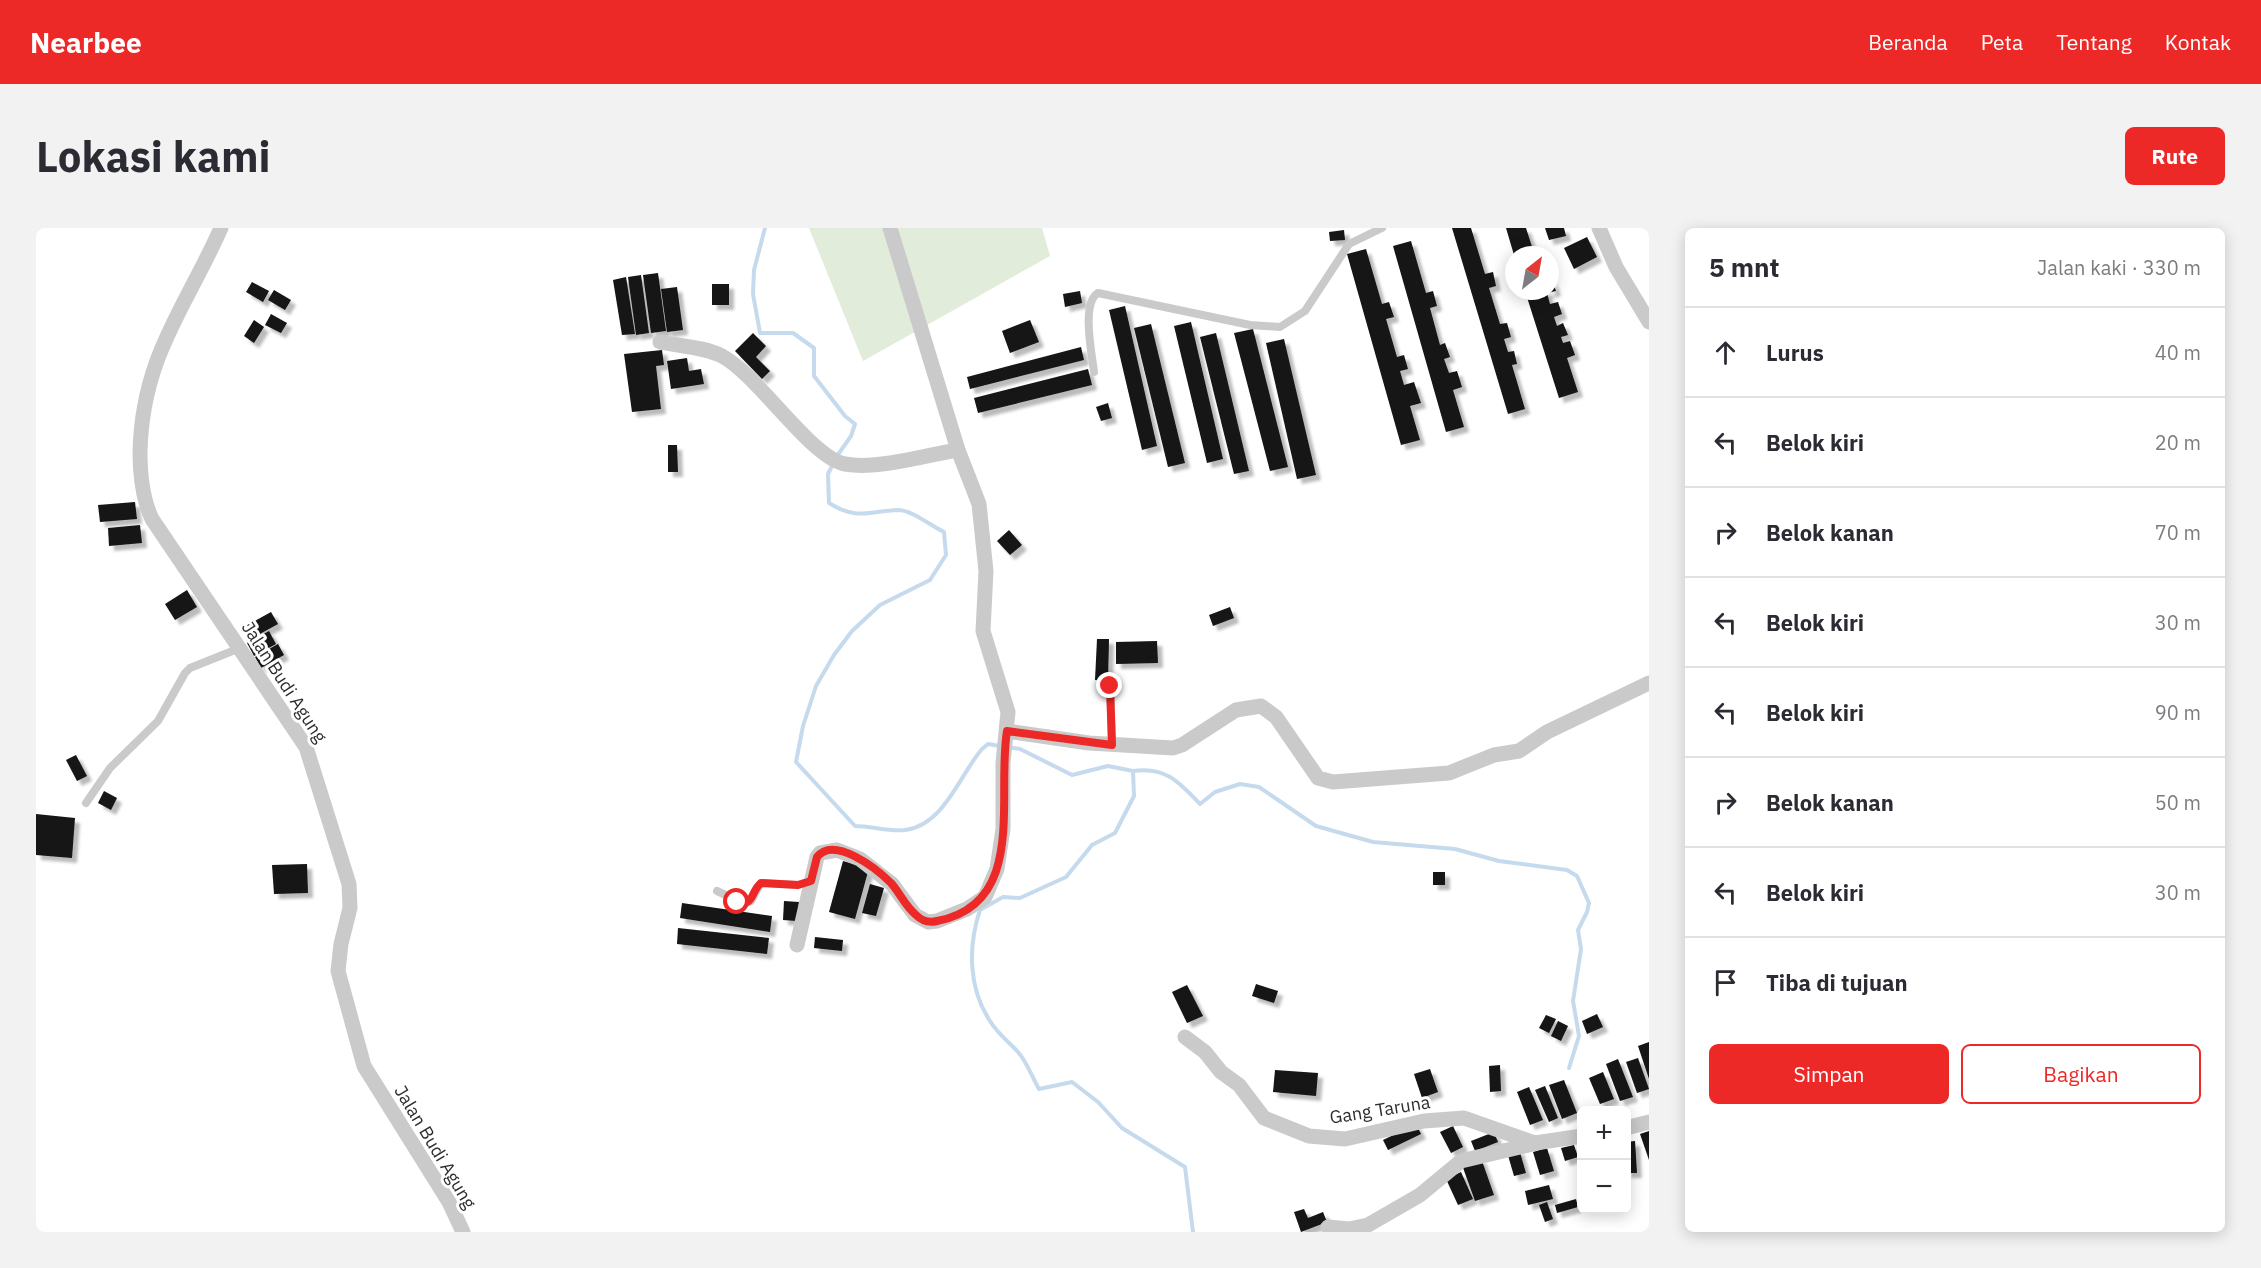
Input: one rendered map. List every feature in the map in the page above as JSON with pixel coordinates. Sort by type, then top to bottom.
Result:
[{"type":"street","name":"Jalan Budi Agung","points":[[221,228],[162,342],[150,376],[141,426],[140,461],[143,494],[152,519],[306,747],[349,884],[350,908],[341,944],[338,971],[364,1066],[449,1202],[463,1232]]},
{"type":"street","points":[[797,945],[811,881],[820,853],[837,850],[860,859],[882,875],[915,915],[928,922],[945,918],[978,903],[992,883],[998,859],[1005,807],[1003,763],[1006,702],[987,648],[984,631],[986,571],[983,524],[977,496],[958,450],[890,228]]},
{"type":"street","points":[[1599,228],[1616,267],[1649,322]]},
{"type":"street","points":[[660,342],[722,356],[738,368],[829,457],[844,464],[878,463],[958,450]]},
{"type":"street","points":[[1006,735],[1144,748],[1178,747],[1236,710],[1261,706],[1276,717],[1314,775],[1327,782],[1438,775],[1458,771],[1494,755],[1519,751],[1547,732],[1649,683]]},
{"type":"street","name":"Gang Taruna","points":[[1185,1037],[1205,1052],[1221,1072],[1239,1085],[1264,1118],[1309,1136],[1345,1139],[1425,1121],[1464,1119],[1535,1143],[1577,1137]]},
{"type":"street","points":[[1631,1127],[1649,1122]]},
{"type":"street","points":[[1328,1227],[1349,1230],[1368,1225],[1420,1195],[1461,1161],[1535,1143]]},
{"type":"lane","points":[[1094,372],[1089,316],[1091,300],[1095,295],[1102,293],[1250,325],[1280,327],[1305,312],[1349,244],[1382,228]]},
{"type":"lane","points":[[86,803],[110,768],[158,721],[185,673],[240,648]]},
{"type":"lane","points":[[1110,686],[1112,745]]},
{"type":"lane","points":[[717,891],[745,904],[751,901],[761,883],[798,885],[811,881]]},
{"type":"green space","points":[[809,228],[1042,228],[1050,256],[863,361]]},
{"type":"building","points":[[1452,228],[1471,228],[1485,274],[1493,272],[1496,286],[1489,288],[1500,324],[1507,323],[1511,337],[1504,339],[1508,352],[1514,351],[1517,364],[1512,365],[1525,409],[1508,414]]},
{"type":"building","points":[[1506,228],[1526,228],[1532,246],[1511,246]]},
{"type":"building","points":[[1545,228],[1564,228],[1566,236],[1549,240]]},
{"type":"building","points":[[1344,230],[1345,240],[1330,241],[1329,232]]},
{"type":"building","points":[[1587,237],[1597,257],[1574,269],[1564,248]]},
{"type":"building","points":[[1411,241],[1426,293],[1433,291],[1437,306],[1430,308],[1440,345],[1445,343],[1450,357],[1444,359],[1449,373],[1457,371],[1462,387],[1453,390],[1464,427],[1446,432],[1393,246]]},
{"type":"building","points":[[1366,249],[1382,304],[1389,302],[1394,317],[1386,319],[1397,357],[1404,355],[1408,369],[1400,371],[1404,385],[1414,382],[1421,403],[1410,406],[1420,440],[1401,445],[1347,254]]},
{"type":"building","points":[[658,273],[666,331],[651,333],[643,275]]},
{"type":"building","points":[[641,275],[649,333],[636,335],[628,277]]},
{"type":"building","points":[[626,277],[635,334],[622,335],[613,280]]},
{"type":"building","points":[[252,282],[269,291],[263,302],[246,292]]},
{"type":"building","points":[[712,284],[729,284],[729,305],[712,305]]},
{"type":"building","points":[[677,287],[683,330],[667,332],[661,289]]},
{"type":"building","points":[[274,290],[291,300],[285,310],[268,300]]},
{"type":"building","points":[[1080,291],[1082,303],[1065,307],[1063,294]]},
{"type":"building","points":[[1528,300],[1549,300],[1550,304],[1558,302],[1562,314],[1554,317],[1557,326],[1563,323],[1568,335],[1561,337],[1563,343],[1570,341],[1575,355],[1567,358],[1578,392],[1559,398]]},
{"type":"building","points":[[1125,306],[1157,446],[1142,450],[1109,310]]},
{"type":"building","points":[[271,314],[287,323],[281,333],[265,325]]},
{"type":"building","points":[[254,320],[264,327],[254,343],[244,336]]},
{"type":"building","points":[[1030,320],[1039,342],[1010,353],[1002,331]]},
{"type":"building","points":[[1191,322],[1223,459],[1207,463],[1174,326]]},
{"type":"building","points":[[1151,324],[1185,463],[1168,467],[1134,328]]},
{"type":"building","points":[[1253,329],[1288,467],[1270,471],[1234,333]]},
{"type":"building","points":[[753,333],[766,346],[756,357],[770,371],[762,379],[735,351]]},
{"type":"building","points":[[1216,333],[1249,471],[1234,474],[1200,337]]},
{"type":"building","points":[[1284,339],[1316,475],[1297,479],[1266,343]]},
{"type":"building","points":[[1081,347],[1084,360],[970,389],[967,377]]},
{"type":"building","points":[[662,350],[664,365],[656,366],[661,409],[632,412],[624,354]]},
{"type":"building","points":[[687,358],[689,371],[701,369],[704,384],[671,389],[667,361]]},
{"type":"building","points":[[1088,369],[1092,385],[978,413],[974,398]]},
{"type":"building","points":[[1108,403],[1112,418],[1101,421],[1096,407]]},
{"type":"building","points":[[668,445],[677,445],[678,472],[668,472]]},
{"type":"building","points":[[135,502],[137,519],[100,522],[98,505]]},
{"type":"building","points":[[140,525],[142,543],[109,546],[108,528]]},
{"type":"building","points":[[1009,530],[1022,545],[1010,555],[997,541]]},
{"type":"building","points":[[187,590],[197,607],[175,620],[165,604]]},
{"type":"building","points":[[1230,607],[1234,618],[1213,626],[1209,615]]},
{"type":"building","points":[[271,612],[278,624],[249,640],[242,628]]},
{"type":"building","points":[[269,631],[276,644],[254,656],[247,643]]},
{"type":"building","points":[[1097,639],[1109,639],[1108,681],[1095,680]]},
{"type":"building","points":[[1157,641],[1158,663],[1116,664],[1116,642]]},
{"type":"building","points":[[278,644],[284,655],[261,668],[255,657]]},
{"type":"building","points":[[76,755],[87,776],[77,781],[66,760]]},
{"type":"building","points":[[104,791],[117,798],[111,810],[98,803]]},
{"type":"building","points":[[36,814],[75,818],[72,858],[36,855]]},
{"type":"building","points":[[843,861],[869,868],[855,919],[829,912]]},
{"type":"building","points":[[307,864],[308,893],[274,894],[272,865]]},
{"type":"building","points":[[1433,872],[1445,872],[1445,885],[1433,885]]},
{"type":"building","points":[[870,884],[884,888],[876,916],[862,913]]},
{"type":"building","points":[[784,901],[799,902],[797,921],[783,920]]},
{"type":"building","points":[[682,903],[772,916],[770,932],[680,918]]},
{"type":"building","points":[[678,928],[769,938],[767,954],[677,944]]},
{"type":"building","points":[[815,937],[843,940],[842,951],[814,948]]},
{"type":"building","points":[[1256,984],[1278,991],[1274,1003],[1252,996]]},
{"type":"building","points":[[1187,985],[1203,1016],[1187,1023],[1172,992]]},
{"type":"building","points":[[1597,1014],[1603,1027],[1587,1034],[1582,1021]]},
{"type":"building","points":[[1546,1015],[1556,1019],[1549,1033],[1539,1028]]},
{"type":"building","points":[[1558,1021],[1568,1026],[1561,1041],[1551,1036]]},
{"type":"building","points":[[1649,1042],[1649,1079],[1638,1046]]},
{"type":"building","points":[[1638,1058],[1649,1089],[1637,1093],[1626,1062]]},
{"type":"building","points":[[1618,1059],[1633,1097],[1620,1101],[1606,1064]]},
{"type":"building","points":[[1500,1065],[1501,1091],[1490,1092],[1489,1066]]},
{"type":"building","points":[[1430,1069],[1438,1092],[1422,1098],[1414,1074]]},
{"type":"building","points":[[1275,1070],[1318,1073],[1316,1096],[1273,1092]]},
{"type":"building","points":[[1603,1072],[1614,1099],[1600,1104],[1589,1078]]},
{"type":"building","points":[[1564,1080],[1577,1113],[1562,1119],[1549,1085]]},
{"type":"building","points":[[1545,1086],[1558,1118],[1549,1122],[1535,1090]]},
{"type":"building","points":[[1529,1087],[1543,1120],[1530,1125],[1517,1092]]},
{"type":"building","points":[[1416,1124],[1421,1134],[1388,1150],[1383,1140]]},
{"type":"building","points":[[1453,1126],[1463,1147],[1451,1153],[1440,1132]]},
{"type":"building","points":[[1649,1131],[1649,1160],[1640,1134]]},
{"type":"building","points":[[1494,1132],[1498,1142],[1475,1151],[1471,1141]]},
{"type":"building","points":[[1631,1141],[1635,1141],[1637,1173],[1631,1173]]},
{"type":"building","points":[[1574,1145],[1577,1157],[1565,1161],[1561,1148]]},
{"type":"building","points":[[1547,1148],[1554,1171],[1540,1175],[1533,1152]]},
{"type":"building","points":[[1519,1149],[1526,1173],[1514,1176],[1507,1152]]},
{"type":"building","points":[[1481,1158],[1494,1195],[1475,1201],[1462,1165]]},
{"type":"building","points":[[1461,1172],[1473,1199],[1458,1205],[1446,1179]]},
{"type":"building","points":[[1549,1185],[1553,1199],[1528,1205],[1525,1191]]},
{"type":"building","points":[[1576,1199],[1577,1207],[1557,1213],[1555,1205]]},
{"type":"building","points":[[1547,1202],[1553,1219],[1545,1222],[1539,1205]]},
{"type":"building","points":[[1304,1209],[1308,1218],[1323,1212],[1327,1222],[1301,1232],[1294,1212]]},
{"type":"waterway","points":[[765,228],[754,270],[753,294],[760,333],[793,333],[814,348],[814,376],[845,416],[855,424],[851,436],[837,456]]},
{"type":"waterway","points":[[834,462],[828,474],[829,503],[848,512],[864,514],[898,510],[909,513],[944,532],[946,555],[930,580],[880,605],[852,631],[834,655],[816,686],[803,726],[796,762],[855,826],[905,830],[919,826],[940,809],[950,798],[982,749],[988,744],[1000,746]]},
{"type":"waterway","points":[[1007,747],[1020,749],[1072,775],[1108,766],[1133,771]]},
{"type":"waterway","points":[[1193,1232],[1185,1167],[1122,1128],[1098,1102],[1072,1082],[1039,1089],[1021,1056],[990,1021],[977,995],[972,967],[973,938],[980,910],[1003,897],[1020,898],[1066,877],[1092,845],[1115,833],[1134,796],[1133,771],[1163,773],[1171,777],[1200,804],[1215,792],[1240,784],[1259,787],[1316,826],[1373,842],[1455,849],[1499,861],[1567,870],[1577,876],[1589,903],[1578,930],[1581,949],[1573,1001],[1579,1036],[1569,1068]]},
{"type":"route","points":[[737,902],[745,904],[751,901],[757,886],[761,883],[798,885],[811,881],[820,853],[826,850],[837,850],[860,859],[882,875],[892,884],[915,915],[928,922],[945,918],[978,903],[985,897],[997,869],[1005,807],[1003,763],[1007,731],[1112,745],[1110,686]]}]
